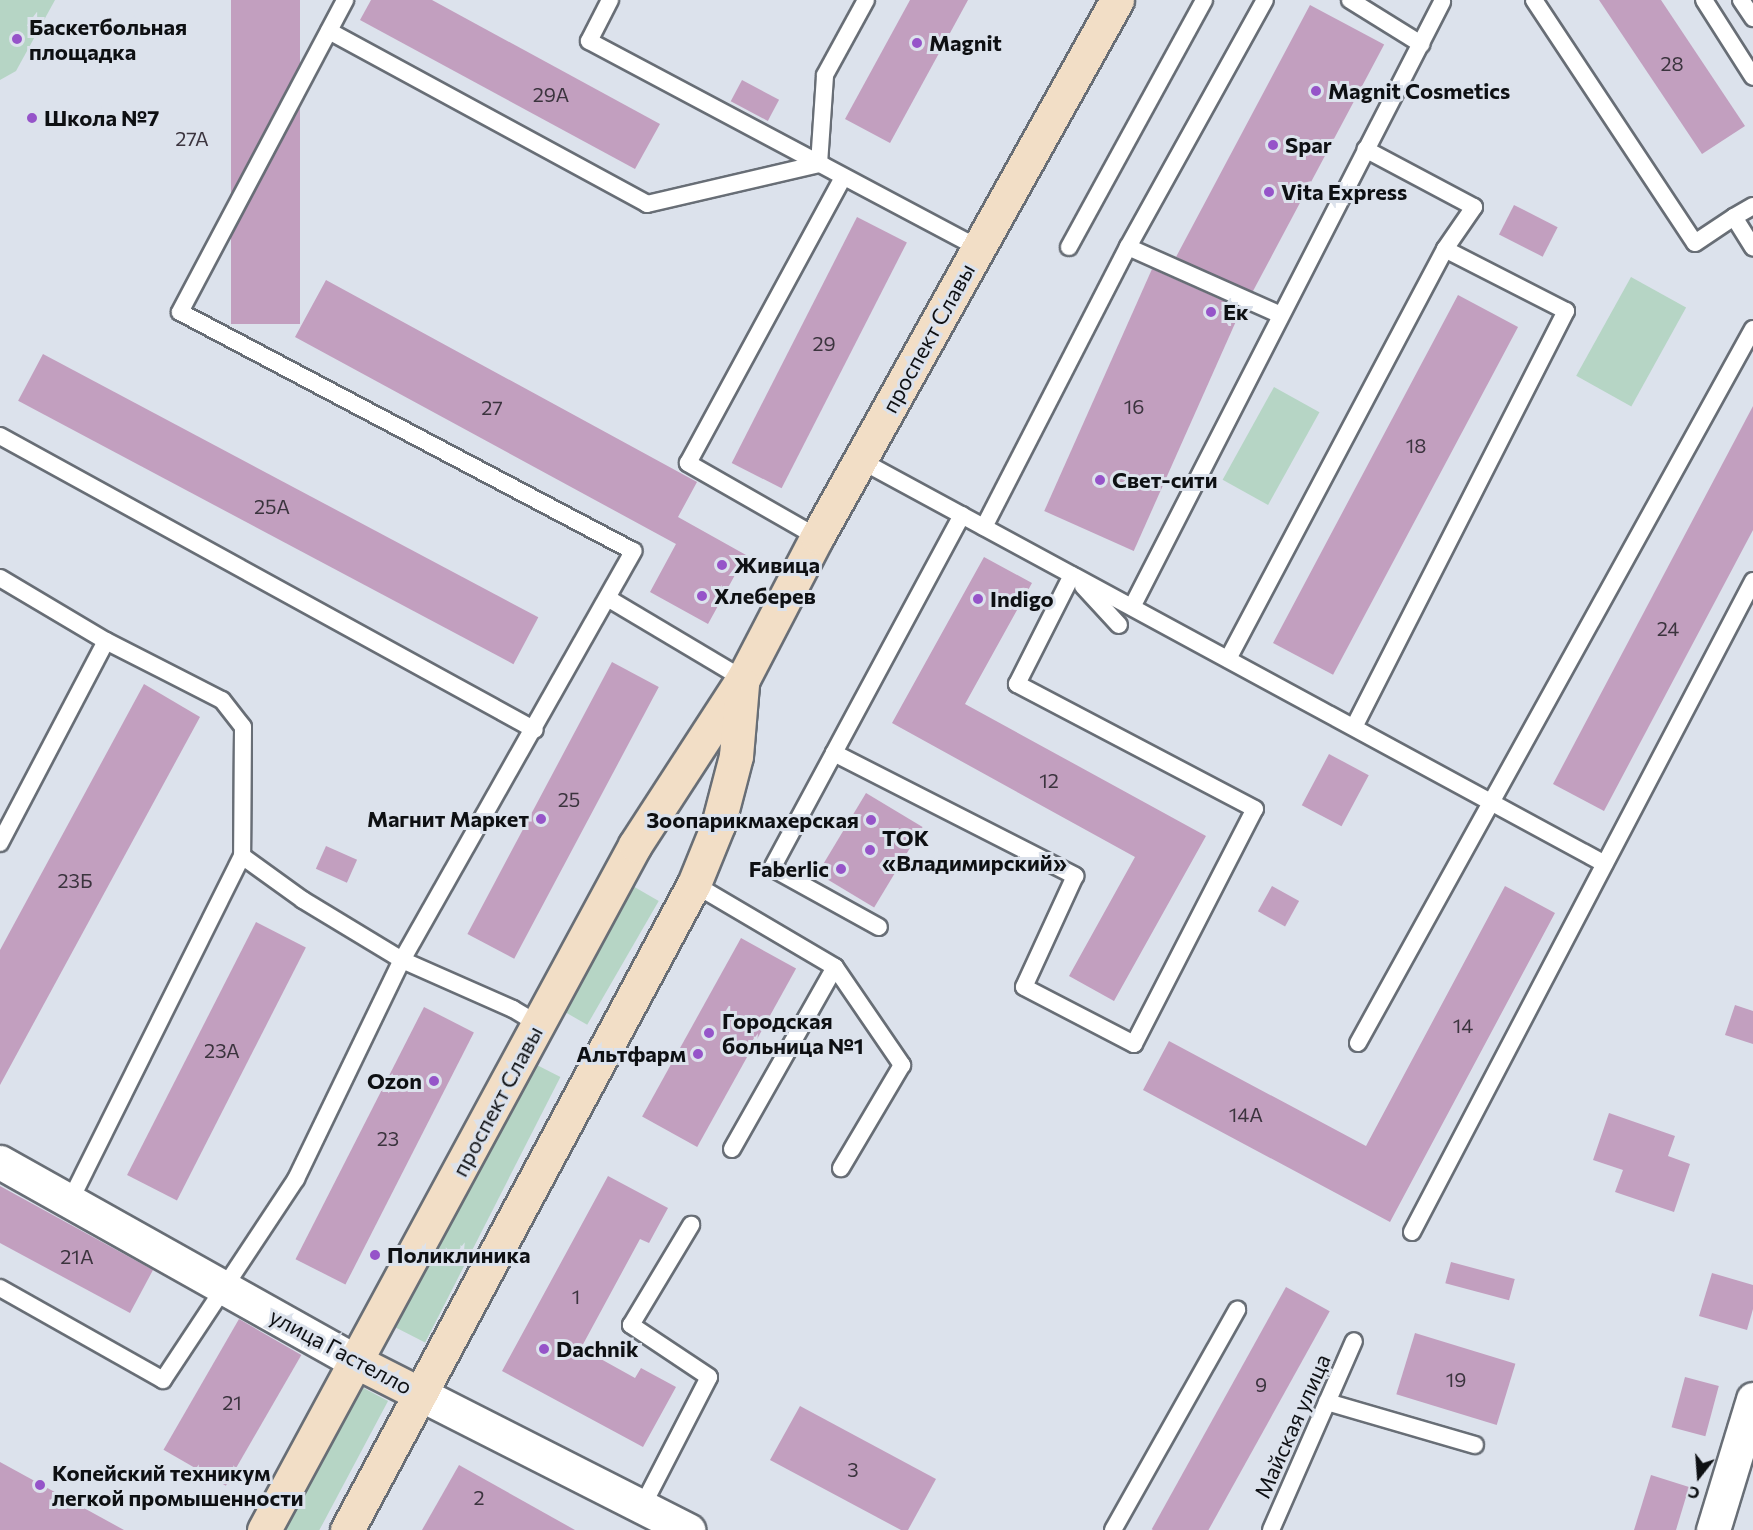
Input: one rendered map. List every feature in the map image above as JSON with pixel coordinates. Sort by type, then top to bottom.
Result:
[{"type":"main road","name":"проспект Славы","points":[[264,1530],[635,845],[743,679],[817,537],[1117,0]]},
{"type":"main road","name":"проспект Славы","points":[[346,1530],[694,884],[718,825],[736,756],[743,679]]},
{"type":"main road","name":"улица Гастелло","points":[[355,1361],[420,1394]]},
{"type":"street","name":"улица Гастелло","points":[[0,1162],[355,1361]]},
{"type":"street","name":"улица Гастелло","points":[[420,1394],[688,1530]]},
{"type":"street","points":[[1713,1530],[1753,1399]]},
{"type":"lane","points":[[0,1288],[163,1380],[222,1286],[296,1179],[402,960],[609,599],[633,551],[180,312],[345,0]]},
{"type":"lane","points":[[610,0],[589,41],[978,248]]},
{"type":"lane","points":[[819,164],[825,75],[866,0]]},
{"type":"lane","points":[[1069,247],[1204,0]]},
{"type":"lane","points":[[984,527],[1128,247],[1265,0]]},
{"type":"lane","points":[[1350,0],[1421,44]]},
{"type":"lane","points":[[1534,0],[1695,243],[1753,206]]},
{"type":"lane","points":[[1704,0],[1753,77]]},
{"type":"lane","points":[[1741,0],[1753,18]]},
{"type":"lane","points":[[1132,607],[1442,2]]},
{"type":"lane","points":[[329,31],[647,204],[819,164]]},
{"type":"lane","points":[[1228,659],[1445,249],[1474,207],[1365,149]]},
{"type":"lane","points":[[817,537],[688,463],[843,177]]},
{"type":"lane","points":[[1734,217],[1753,248]]},
{"type":"lane","points":[[1128,247],[1281,315]]},
{"type":"lane","points":[[1353,727],[1566,311],[1445,249]]},
{"type":"lane","points":[[1358,1043],[1753,329]]},
{"type":"lane","points":[[0,436],[535,730]]},
{"type":"lane","points":[[860,460],[1605,864]]},
{"type":"lane","points":[[879,927],[772,868],[962,515]]},
{"type":"lane","points":[[834,753],[1075,876],[1024,987],[1134,1044],[1255,809],[1017,684],[1072,575]]},
{"type":"lane","points":[[1072,575],[1119,625]]},
{"type":"lane","points":[[0,578],[106,641],[222,700],[243,728],[242,856],[70,1202]]},
{"type":"lane","points":[[1412,1232],[1753,581]]},
{"type":"lane","points":[[609,599],[743,679]]},
{"type":"lane","points":[[0,843],[106,641]]},
{"type":"lane","points":[[242,856],[303,900],[402,960],[513,1009],[538,1024]]},
{"type":"lane","points":[[694,884],[835,967],[902,1065],[841,1168]]},
{"type":"lane","points":[[732,1149],[835,967]]},
{"type":"lane","points":[[642,1507],[709,1377],[631,1325],[691,1225]]},
{"type":"lane","points":[[1113,1530],[1238,1310]]},
{"type":"lane","name":"Майская улица","points":[[1271,1530],[1354,1341]]},
{"type":"lane","points":[[1327,1402],[1475,1445]]},
{"type":"green space","name":"Баскетбольная площадка","points":[[0,0],[55,0],[16,71],[0,80]]},
{"type":"green space","points":[[1631,277],[1686,308],[1631,406],[1576,376]]},
{"type":"green space","points":[[1274,387],[1319,412],[1268,505],[1223,480]]},
{"type":"green space","points":[[631,885],[659,901],[587,1025],[560,1009]]},
{"type":"green space","points":[[531,1062],[560,1077],[425,1343],[396,1328]]},
{"type":"green space","points":[[358,1385],[388,1401],[319,1530],[281,1530]]},
{"type":"building","points":[[231,0],[300,0],[300,324],[231,324]]},
{"type":"building","points":[[371,0],[432,0],[660,124],[635,169],[360,20]]},
{"type":"building","points":[[910,0],[968,0],[890,143],[845,119]]},
{"type":"building","points":[[1599,0],[1661,0],[1745,126],[1702,154]]},
{"type":"building","points":[[1310,5],[1384,44],[1250,296],[1176,257]]},
{"type":"building","points":[[742,80],[779,100],[768,121],[731,101]]},
{"type":"building","points":[[1514,205],[1558,227],[1543,257],[1499,234]]},
{"type":"building","points":[[857,217],[907,242],[782,488],[732,463]]},
{"type":"building","points":[[1152,269],[1242,309],[1134,551],[1044,511]]},
{"type":"building","points":[[326,280],[697,482],[678,517],[746,555],[708,624],[650,592],[676,544],[295,337]]},
{"type":"building","points":[[1458,295],[1518,327],[1333,675],[1273,643]]},
{"type":"building","points":[[43,354],[538,617],[513,664],[18,401]]},
{"type":"building","points":[[1753,406],[1753,530],[1604,811],[1553,784]]},
{"type":"building","points":[[984,557],[1032,583],[965,704],[1206,836],[1114,1001],[1069,976],[1135,857],[892,723]]},
{"type":"building","points":[[612,662],[659,687],[514,959],[467,934]]},
{"type":"building","points":[[144,684],[200,717],[0,1085],[0,950]]},
{"type":"building","points":[[1329,754],[1369,775],[1342,826],[1302,805]]},
{"type":"building","name":"ТОК «Владимирский»","points":[[866,793],[923,827],[874,908],[818,874]]},
{"type":"building","points":[[326,846],[357,860],[347,883],[316,869]]},
{"type":"building","points":[[1272,886],[1299,901],[1285,926],[1258,911]]},
{"type":"building","points":[[1505,886],[1555,913],[1390,1222],[1143,1090],[1169,1041],[1366,1146]]},
{"type":"building","points":[[256,922],[306,947],[177,1200],[127,1175]]},
{"type":"building","points":[[741,938],[796,969],[697,1147],[642,1116]]},
{"type":"building","points":[[1735,1005],[1753,1011],[1753,1044],[1725,1035]]},
{"type":"building","points":[[424,1007],[474,1032],[345,1285],[296,1259]]},
{"type":"building","points":[[1609,1113],[1675,1136],[1668,1156],[1690,1164],[1674,1212],[1615,1192],[1623,1170],[1593,1160]]},
{"type":"building","points":[[608,1176],[668,1208],[649,1243],[640,1239],[581,1348],[635,1378],[641,1368],[676,1387],[643,1447],[502,1371]]},
{"type":"building","points":[[0,1186],[153,1270],[130,1313],[0,1243]]},
{"type":"building","points":[[1451,1262],[1515,1279],[1509,1300],[1445,1283]]},
{"type":"building","points":[[1712,1273],[1753,1285],[1753,1309],[1747,1330],[1699,1316]]},
{"type":"building","points":[[1286,1287],[1330,1311],[1208,1530],[1152,1529]]},
{"type":"building","points":[[239,1319],[301,1355],[226,1486],[164,1450]]},
{"type":"building","points":[[1415,1333],[1515,1364],[1497,1425],[1396,1394]]},
{"type":"building","points":[[1685,1377],[1719,1386],[1705,1436],[1672,1427]]},
{"type":"building","points":[[800,1406],[936,1479],[908,1530],[901,1530],[770,1460]]},
{"type":"building","points":[[0,1462],[124,1530],[0,1530]]},
{"type":"building","points":[[459,1465],[575,1530],[422,1530]]},
{"type":"building","points":[[1651,1475],[1689,1487],[1676,1530],[1634,1530]]},
{"type":"place","name":"Баскетбольная площадка","points":[[17,39]]},
{"type":"place","name":"Magnit","points":[[917,43]]},
{"type":"place","name":"Magnit Cosmetics","points":[[1316,91]]},
{"type":"place","name":"Школа №7","points":[[32,118]]},
{"type":"place","name":"Spar","points":[[1273,145]]},
{"type":"place","name":"Vita Express","points":[[1269,192]]},
{"type":"place","name":"Ек","points":[[1211,312]]},
{"type":"place","name":"Свет-сити","points":[[1100,480]]},
{"type":"place","name":"Живица","points":[[722,565]]},
{"type":"place","name":"Хлеберев","points":[[702,596]]},
{"type":"place","name":"Indigo","points":[[978,599]]},
{"type":"place","name":"Магнит Маркет","points":[[541,819]]},
{"type":"place","name":"Зоопарикмахерская","points":[[871,820]]},
{"type":"place","name":"ТОК «Владимирский»","points":[[870,850]]},
{"type":"place","name":"Faberlic","points":[[841,869]]},
{"type":"place","name":"Городская больница №1","points":[[709,1033]]},
{"type":"place","name":"Альтфарм","points":[[698,1054]]},
{"type":"place","name":"Ozon","points":[[434,1081]]},
{"type":"place","name":"Поликлиника","points":[[375,1255]]},
{"type":"place","name":"Dachnik","points":[[544,1349]]},
{"type":"place","name":"Копейский техникум легкой промышенности","points":[[40,1485]]}]
